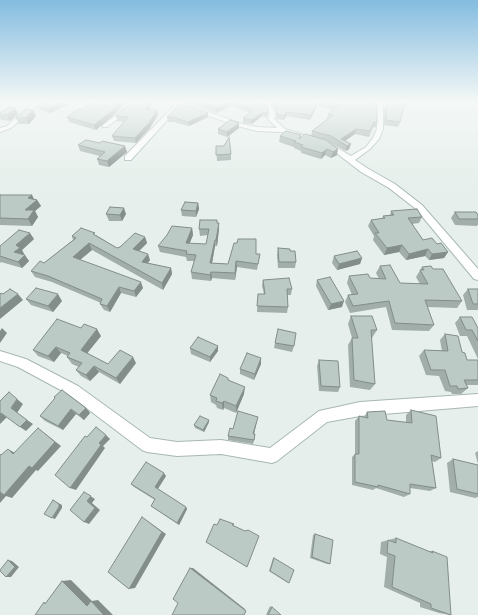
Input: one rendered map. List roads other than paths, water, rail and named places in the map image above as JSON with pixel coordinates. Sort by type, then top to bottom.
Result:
[{"type":"street","points":[[128,158],[155,130]]},
{"type":"street","points":[[275,130],[283,130],[327,144],[364,170],[392,186],[419,208],[478,276]]},
{"type":"street","points":[[350,160],[368,148],[376,139],[380,130]]},
{"type":"street","points":[[0,356],[22,363],[73,390],[147,445],[177,449],[221,447],[272,456],[324,416],[360,409],[478,400]]}]
